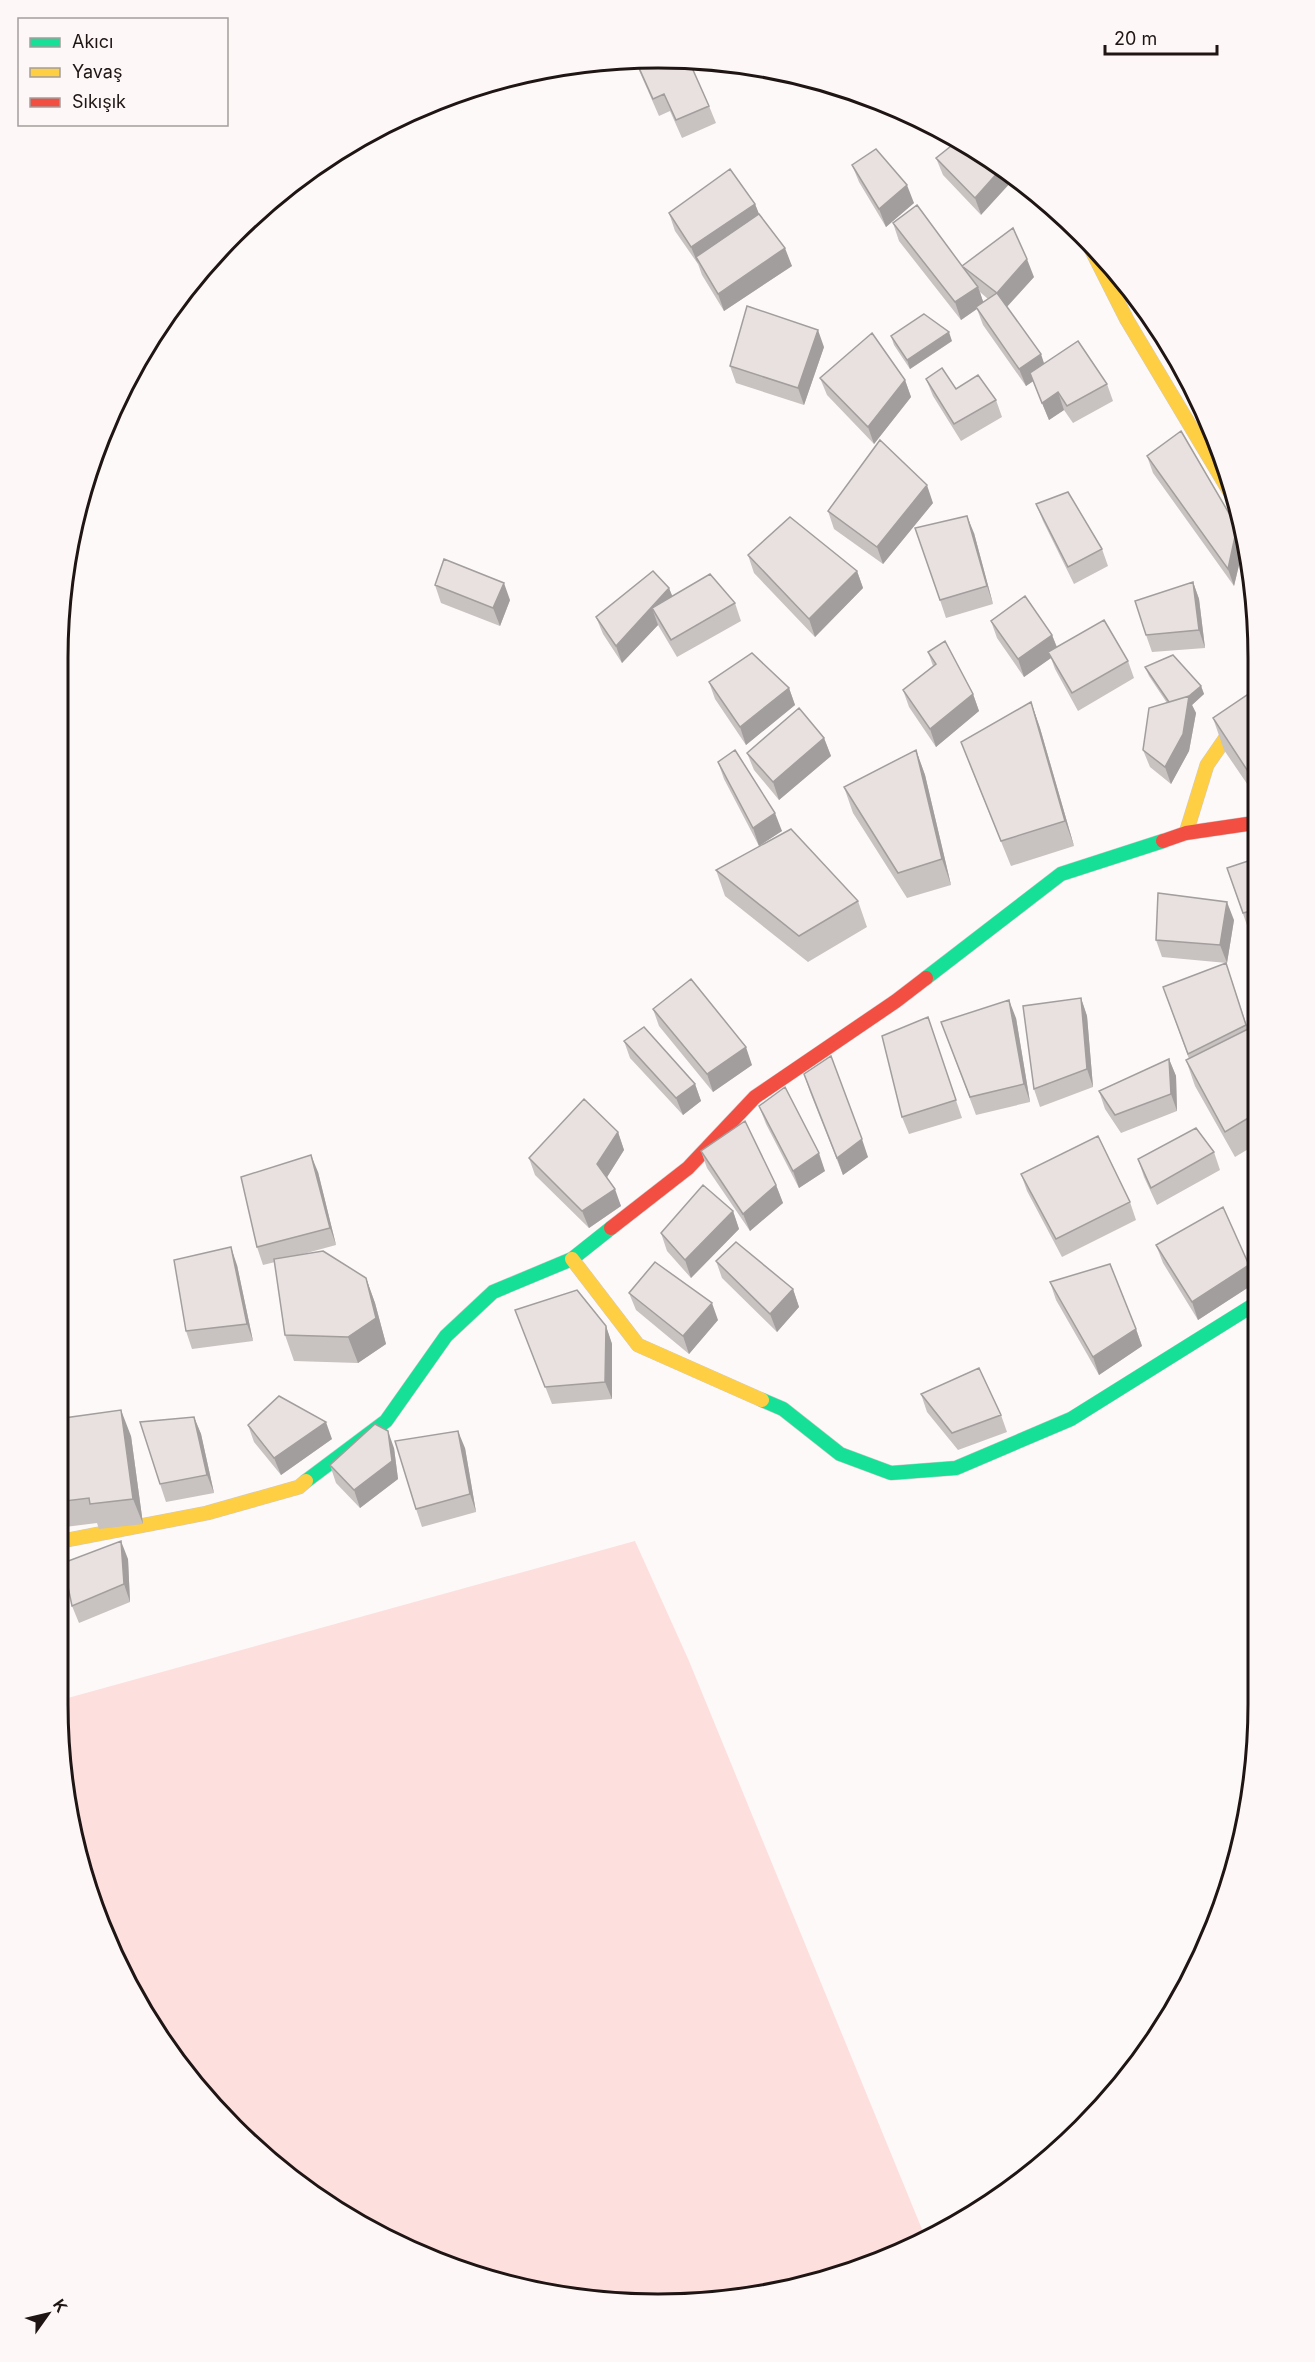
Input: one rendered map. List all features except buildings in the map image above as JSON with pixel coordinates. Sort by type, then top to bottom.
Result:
[{"type":"street","points":[[1100,267],[1127,320],[1217,470]]},
{"type":"street","points":[[1186,833],[1207,765],[1248,705]]},
{"type":"street","points":[[68,1540],[207,1513],[299,1487],[386,1421],[446,1336],[494,1293],[572,1259],[688,1168],[755,1097],[896,1001],[1061,874],[1186,833],[1248,824]]},
{"type":"street","points":[[572,1259],[638,1345],[783,1409],[840,1454],[891,1473],[956,1468],[1071,1419],[1248,1308]]},
{"type":"shaded area","points":[[635,1541],[689,1661],[923,2231],[883,2250],[847,2263],[773,2283],[696,2293],[619,2293],[542,2283],[468,2263],[432,2250],[362,2215],[298,2173],[240,2122],[189,2064],[147,2000],[112,1930],[88,1857],[73,1782],[68,1698]]},
{"type":"traffic: fast","points":[[926,978],[1061,874],[1163,841]]},
{"type":"traffic: fast","points":[[306,1481],[386,1421],[446,1336],[493,1292],[572,1259],[611,1228]]},
{"type":"traffic: fast","points":[[762,1400],[783,1409],[840,1454],[891,1473],[956,1468],[1071,1419],[1248,1308]]},
{"type":"traffic: slow","points":[[1100,267],[1127,320],[1217,470]]},
{"type":"traffic: slow","points":[[1186,833],[1207,765],[1247,707]]},
{"type":"traffic: slow","points":[[572,1259],[638,1345],[762,1400]]},
{"type":"traffic: slow","points":[[68,1540],[207,1513],[299,1487],[306,1481]]},
{"type":"traffic: jam","points":[[1163,841],[1186,833],[1248,824]]},
{"type":"traffic: jam","points":[[611,1228],[688,1168],[755,1097],[926,978]]}]
